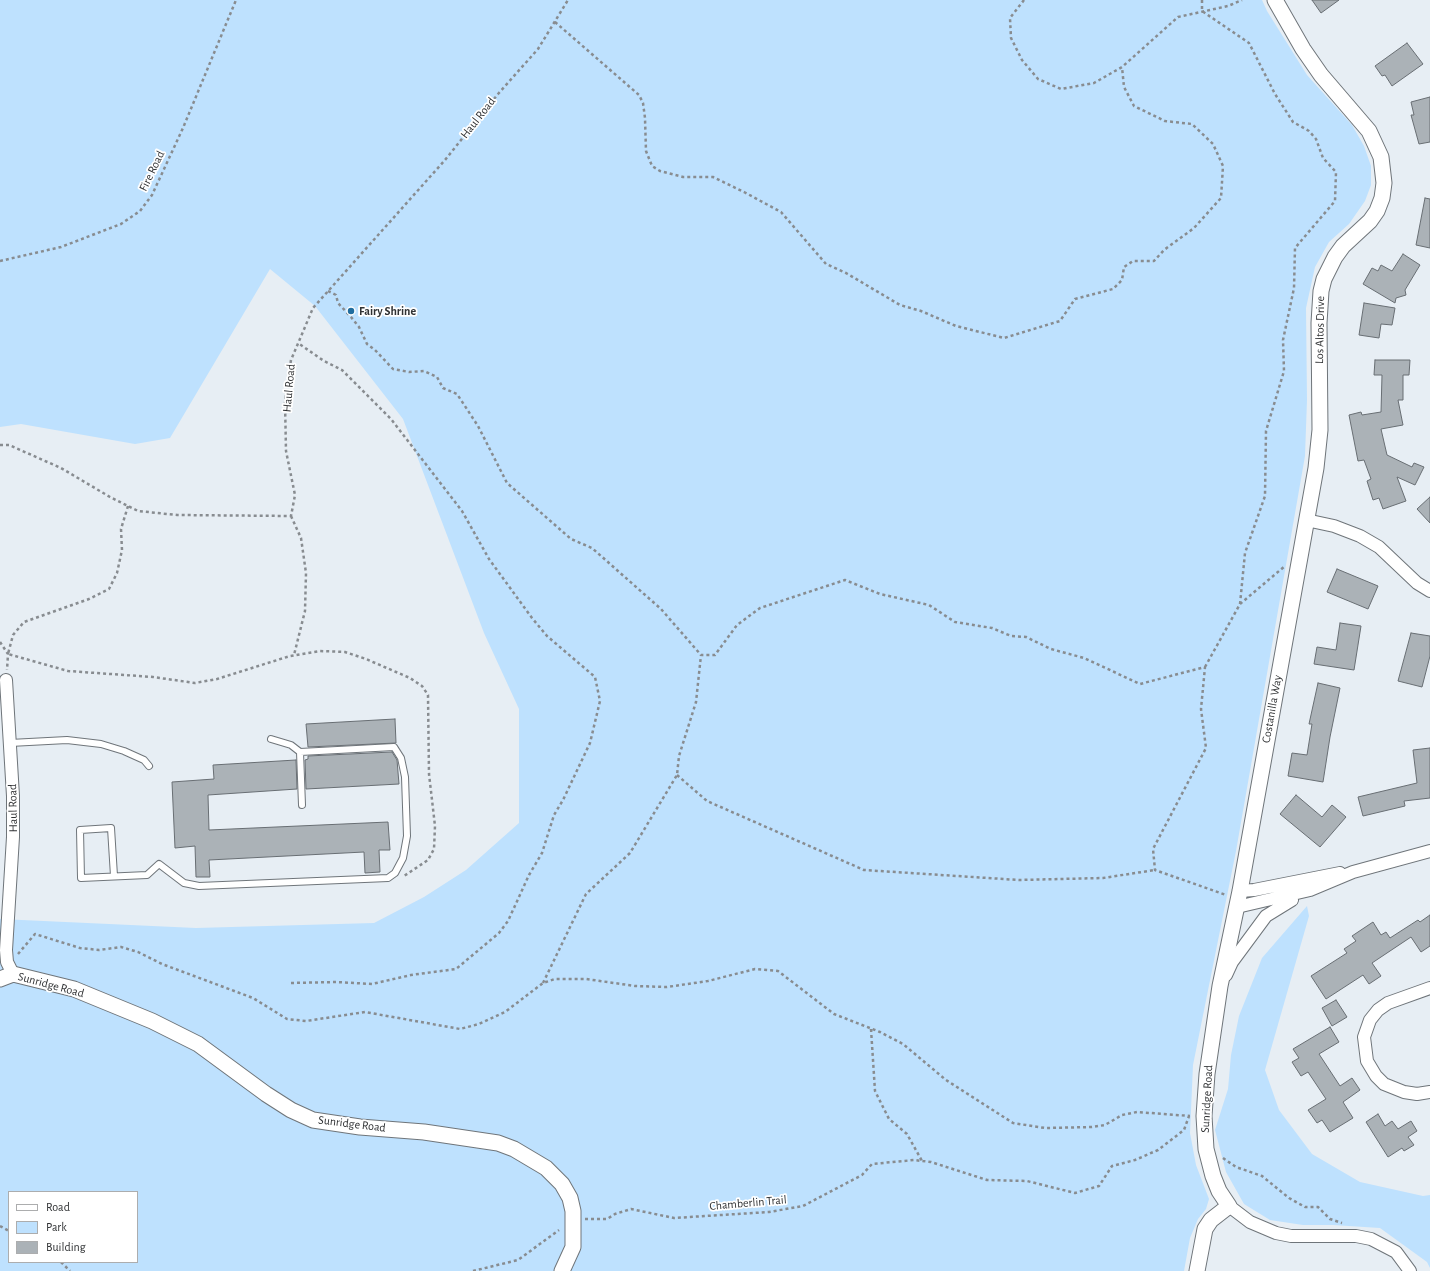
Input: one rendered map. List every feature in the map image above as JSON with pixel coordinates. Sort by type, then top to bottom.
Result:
[{"type":"street","name":"Los Altos Drive","points":[[1275,0],[1303,49],[1321,75],[1369,130],[1377,144],[1384,169],[1382,198],[1376,211],[1370,221],[1343,246],[1335,257],[1326,274],[1321,291],[1319,323],[1320,430],[1306,520]]},
{"type":"street","name":"Costanilla Way","points":[[1238,899],[1306,520]]},
{"type":"street","points":[[1306,520],[1334,526],[1360,536],[1379,547],[1417,583],[1430,591]]},
{"type":"street","name":"Haul Road","points":[[5,972],[13,837],[13,802],[6,680]]},
{"type":"street","points":[[1220,986],[1232,962],[1266,916],[1282,904],[1310,890],[1353,872],[1430,851]]},
{"type":"street","points":[[1238,899],[1254,890],[1327,875],[1353,872]]},
{"type":"street","points":[[1238,899],[1257,904],[1310,890]]},
{"type":"street","name":"Sunridge Road","points":[[1238,899],[1220,986],[1206,1074],[1196,1116],[1219,1191],[1229,1206],[1250,1222],[1291,1236],[1356,1236],[1371,1240],[1396,1252],[1410,1271]]},
{"type":"street","name":"Sunridge Road","points":[[5,972],[74,989],[152,1021],[198,1044],[266,1094],[291,1110],[313,1120],[498,1143],[514,1149],[546,1168],[562,1184],[570,1198],[574,1220],[573,1247],[562,1271]]},
{"type":"street","points":[[1430,988],[1388,1003],[1378,1010],[1370,1020],[1364,1037],[1367,1060],[1376,1076],[1384,1084],[1393,1090],[1404,1092],[1417,1094],[1430,1092]]},
{"type":"street","points":[[1196,1271],[1205,1228],[1211,1220],[1229,1206]]},
{"type":"lane","points":[[114,876],[111,828],[80,830],[81,878],[147,875],[159,864],[184,883],[198,886],[388,878],[394,873],[403,858],[407,836],[405,777],[401,758],[394,747],[300,752],[291,745],[271,739]]},
{"type":"lane","points":[[10,743],[67,740],[101,744],[124,751],[144,760],[149,766]]},
{"type":"lane","points":[[300,752],[302,805]]},
{"type":"path","name":"Fire Road","points":[[0,261],[61,247],[121,224],[140,211],[152,195],[183,128],[236,0]]},
{"type":"path","name":"Haul Road","points":[[291,516],[295,495],[286,451],[285,401],[291,360],[313,308],[445,160],[498,94],[538,49],[568,0]]},
{"type":"path","points":[[1024,0],[1010,18],[1011,38],[1022,60],[1038,78],[1061,89],[1094,83],[1122,67],[1178,17],[1228,6],[1242,0]]},
{"type":"path","points":[[1202,0],[1202,12]]},
{"type":"path","points":[[1202,12],[1249,43],[1275,94],[1293,122],[1309,131],[1316,139],[1323,158],[1336,172],[1335,201],[1295,248],[1294,288],[1283,340],[1284,371],[1266,431],[1265,496],[1245,552],[1240,604]]},
{"type":"path","points":[[555,22],[639,95],[643,103],[645,118],[646,151],[652,166],[660,171],[683,178],[712,177],[744,192],[781,212],[826,264],[846,273],[900,305],[921,311],[956,326],[1004,338],[1060,321],[1075,299],[1113,289],[1122,280],[1124,267],[1133,261],[1154,261],[1164,250],[1194,228],[1221,198],[1223,166],[1213,144],[1192,124],[1165,121],[1134,106],[1124,87],[1122,67]]},
{"type":"path","points":[[328,291],[336,295],[338,303],[355,322],[367,344],[375,350],[393,369],[409,372],[424,372],[437,377],[443,388],[457,394],[475,421],[507,483],[571,538],[592,548],[661,609],[701,655],[696,702],[679,756],[677,775],[630,853],[586,894],[542,983]]},
{"type":"path","points":[[291,984],[336,982],[372,984],[411,975],[456,969],[499,933],[508,921],[529,875],[542,853],[554,815],[563,800],[590,743],[600,701],[595,677],[547,636],[532,618],[489,559],[462,512],[391,419],[342,370],[324,361],[298,343]]},
{"type":"path","points":[[0,445],[9,445],[61,468],[138,511],[177,515],[291,516],[301,538],[306,573],[305,611],[294,655]]},
{"type":"path","points":[[6,680],[8,654],[13,635],[24,622],[89,599],[109,589],[117,573],[122,550],[122,529],[128,506]]},
{"type":"path","points":[[1155,870],[1153,849],[1206,748],[1201,709],[1205,668],[1240,604],[1301,552]]},
{"type":"path","points":[[701,655],[715,655],[737,625],[760,608],[845,580],[880,594],[929,605],[955,622],[992,628],[1011,636],[1026,637],[1051,649],[1084,658],[1140,684],[1205,668]]},
{"type":"path","points":[[0,642],[8,654],[68,671],[153,677],[195,683],[217,679],[294,655],[320,651],[345,652],[366,659],[410,678],[422,686],[428,695],[429,774],[435,826],[434,849],[428,860],[413,871],[392,883],[388,878]]},
{"type":"path","points":[[677,775],[707,800],[864,870],[1019,880],[1103,878],[1155,870],[1238,899]]},
{"type":"path","points":[[5,972],[35,934],[80,948],[99,950],[121,947],[138,952],[162,964],[253,998],[287,1019],[306,1022],[365,1012],[460,1029],[479,1024],[505,1012],[542,983],[555,979],[586,979],[635,986],[666,987],[708,981],[755,969],[778,971],[834,1014],[871,1029],[902,1044],[946,1080],[1013,1123],[1045,1128],[1092,1127],[1105,1125],[1122,1115],[1137,1112],[1196,1116]]},
{"type":"path","points":[[871,1029],[875,1091],[889,1119],[907,1134],[922,1161]]},
{"type":"path","name":"Chamberlin Trail","points":[[574,1220],[596,1217],[607,1219],[614,1214],[631,1209],[674,1218],[769,1212],[803,1206],[862,1175],[872,1164],[914,1160],[931,1162],[986,1180],[1027,1181],[1075,1193],[1099,1186],[1112,1166],[1135,1160],[1158,1150],[1184,1130],[1196,1116]]},
{"type":"path","points":[[1206,1149],[1236,1167],[1262,1176],[1289,1198],[1305,1206],[1318,1207],[1330,1219],[1343,1224]]},
{"type":"path","points":[[474,1271],[518,1260],[574,1220]]},
{"type":"path","points":[[62,1263],[70,1271]]},
{"type":"green space","points":[[0,0],[1262,0],[1267,11],[1307,75],[1352,125],[1364,146],[1371,166],[1371,185],[1365,201],[1349,224],[1329,242],[1315,267],[1306,308],[1307,400],[1305,456],[1236,851],[1193,1065],[1190,1133],[1196,1165],[1209,1199],[1206,1209],[1198,1219],[1190,1238],[1184,1271],[0,1271],[0,919],[196,928],[374,923],[424,897],[466,870],[519,823],[519,709],[484,633],[403,419],[315,306],[270,269],[170,438],[135,444],[21,424],[0,427]]},
{"type":"green space","points":[[1307,906],[1309,916],[1265,1070],[1279,1110],[1312,1154],[1360,1182],[1423,1196],[1430,1195],[1430,1268],[1427,1262],[1380,1228],[1303,1225],[1270,1220],[1244,1204],[1226,1172],[1215,1130],[1228,1089],[1231,1055],[1239,1016],[1262,958]]},
{"type":"building","points":[[1312,0],[1339,0],[1321,13]]},
{"type":"building","points":[[1407,43],[1423,64],[1392,86],[1385,75],[1382,76],[1375,66]]},
{"type":"building","points":[[1430,97],[1430,142],[1419,144],[1411,115],[1414,115],[1411,102]]},
{"type":"building","points":[[1425,198],[1430,199],[1430,248],[1416,245]]},
{"type":"building","points":[[1403,254],[1420,265],[1405,290],[1406,295],[1396,298],[1395,303],[1363,284],[1372,268],[1378,271],[1381,265],[1392,271]]},
{"type":"building","points":[[1364,303],[1395,308],[1392,325],[1381,324],[1379,338],[1359,335]]},
{"type":"building","points":[[1375,360],[1410,360],[1409,375],[1403,375],[1403,400],[1398,400],[1403,425],[1381,429],[1387,455],[1412,467],[1414,463],[1424,467],[1415,485],[1397,477],[1406,501],[1383,509],[1379,498],[1373,500],[1367,481],[1371,479],[1364,460],[1358,461],[1349,415],[1361,412],[1362,415],[1381,412],[1382,375],[1374,375]]},
{"type":"building","points":[[1430,497],[1430,523],[1417,509]]},
{"type":"building","points":[[1337,569],[1378,586],[1368,609],[1327,592]]},
{"type":"building","points":[[1340,623],[1361,626],[1354,670],[1314,664],[1317,647],[1336,650]]},
{"type":"building","points":[[1411,633],[1430,636],[1430,656],[1422,687],[1398,681]]},
{"type":"building","points":[[1318,683],[1340,688],[1323,782],[1288,776],[1292,753],[1307,755],[1312,724],[1309,724]]},
{"type":"building","points":[[395,719],[396,743],[308,747],[306,724]]},
{"type":"building","points":[[1430,748],[1430,798],[1404,801],[1405,806],[1363,816],[1358,797],[1417,783],[1413,750]]},
{"type":"building","points":[[392,752],[397,760],[399,784],[306,789],[305,760],[308,759],[308,756]]},
{"type":"building","points":[[296,760],[297,789],[208,795],[209,830],[388,822],[390,850],[379,850],[380,872],[365,873],[364,852],[209,860],[210,877],[196,877],[195,846],[175,848],[172,782],[214,779],[213,765]]},
{"type":"building","points":[[1296,795],[1322,817],[1332,805],[1346,817],[1320,847],[1280,814]]},
{"type":"building","points":[[1430,915],[1430,946],[1421,952],[1411,937],[1372,963],[1381,976],[1369,984],[1363,975],[1326,999],[1311,976],[1347,953],[1344,949],[1356,941],[1352,936],[1373,922],[1381,935],[1386,932],[1390,938],[1418,920],[1420,922]]},
{"type":"building","points":[[1336,1000],[1347,1017],[1332,1026],[1322,1008]]},
{"type":"building","points":[[1330,1027],[1339,1042],[1319,1054],[1340,1086],[1352,1078],[1360,1090],[1343,1102],[1353,1118],[1330,1132],[1322,1120],[1317,1123],[1308,1110],[1326,1099],[1308,1072],[1301,1076],[1292,1062],[1299,1058],[1293,1049]]},
{"type":"building","points":[[1378,1114],[1385,1126],[1392,1121],[1398,1129],[1411,1121],[1417,1131],[1408,1137],[1414,1145],[1404,1151],[1402,1148],[1388,1157],[1366,1122]]},
{"type":"place","name":"Fairy Shrine","points":[[351,311]]}]
